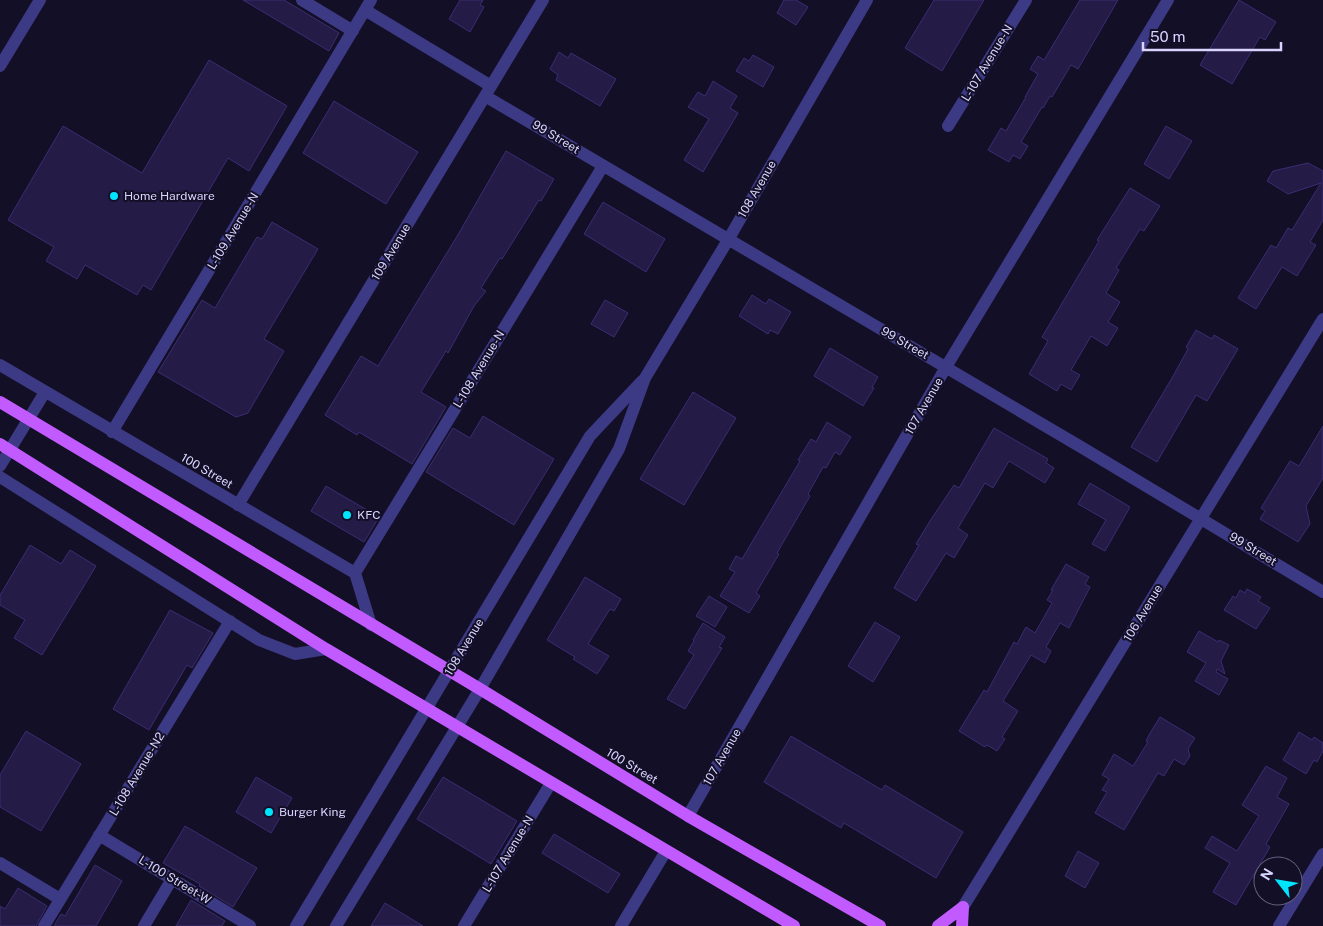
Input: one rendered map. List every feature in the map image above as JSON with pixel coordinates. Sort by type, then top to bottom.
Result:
[{"type":"main road","name":"100 Street","points":[[0,402],[480,689],[688,816],[880,926]]},
{"type":"main road","points":[[5,447],[326,649],[790,925]]},
{"type":"main road","points":[[938,926],[963,907]]},
{"type":"main road","points":[[962,926],[963,907]]},
{"type":"street","points":[[0,66],[40,0]]},
{"type":"street","points":[[302,0],[353,31]]},
{"type":"street","name":"109 Avenue","points":[[238,505],[544,0]]},
{"type":"street","name":"108 Avenue","points":[[336,926],[458,727],[619,449],[645,378],[728,240],[867,0]]},
{"type":"street","name":"L-107 Avenue-N","points":[[948,126],[1026,0]]},
{"type":"street","name":"107 Avenue","points":[[688,816],[946,367],[1168,0]]},
{"type":"street","points":[[368,5],[488,91]]},
{"type":"street","name":"L-109 Avenue-N","points":[[112,432],[368,5]]},
{"type":"street","name":"99 Street","points":[[488,91],[603,166],[946,367],[1323,592]]},
{"type":"street","name":"L-108 Avenue-N","points":[[355,573],[603,166]]},
{"type":"street","name":"106 Avenue","points":[[963,907],[1323,319]]},
{"type":"street","name":"100 Street","points":[[0,365],[355,573]]},
{"type":"street","name":"108 Avenue","points":[[296,926],[590,436],[645,378]]},
{"type":"street","points":[[0,466],[5,447],[29,419],[45,392]]},
{"type":"street","points":[[0,477],[259,640],[295,654],[326,649]]},
{"type":"street","points":[[355,573],[371,625]]},
{"type":"street","name":"L-108 Avenue-N2","points":[[44,926],[230,622]]},
{"type":"street","name":"L-107 Avenue-N","points":[[464,926],[551,783]]},
{"type":"street","name":"L-100 Street-W","points":[[99,835],[250,926]]},
{"type":"street","points":[[621,926],[666,851]]},
{"type":"street","points":[[1279,926],[1323,854]]},
{"type":"street","points":[[0,863],[60,899]]},
{"type":"street","points":[[144,926],[172,879]]},
{"type":"building","points":[[243,0],[284,0],[339,33],[329,51]]},
{"type":"building","points":[[460,0],[483,0],[480,5],[484,7],[470,32],[449,19]]},
{"type":"building","points":[[784,0],[796,0],[808,7],[796,25],[777,13]]},
{"type":"building","points":[[934,0],[984,0],[942,71],[905,48]]},
{"type":"building","points":[[1080,0],[1118,0],[1078,69],[1071,65],[1052,97],[1050,96],[1042,107],[1021,142],[1028,146],[1020,159],[1013,155],[1009,162],[988,150],[1001,128],[1006,131],[1038,74],[1030,69],[1038,56],[1044,60]]},
{"type":"building","points":[[1239,0],[1276,22],[1265,40],[1260,37],[1232,84],[1200,65]]},
{"type":"building","points":[[559,52],[568,58],[571,53],[616,79],[600,106],[556,80],[558,75],[550,69]]},
{"type":"building","points":[[753,55],[774,67],[763,87],[736,71],[744,58],[749,61]]},
{"type":"building","name":"Home Hardware","points":[[209,60],[287,106],[249,171],[228,158],[151,290],[143,285],[137,295],[85,265],[77,279],[46,261],[54,247],[8,220],[63,126],[142,173]]},
{"type":"building","points":[[713,81],[737,96],[730,108],[738,113],[703,172],[684,160],[709,119],[688,107],[698,92],[705,96]]},
{"type":"building","points":[[334,101],[418,152],[386,204],[303,153]]},
{"type":"building","points":[[1166,126],[1192,141],[1169,179],[1144,164]]},
{"type":"building","points":[[506,151],[554,179],[481,288],[486,291],[474,306],[448,353],[446,351],[421,392],[446,407],[412,464],[359,432],[357,435],[325,415],[361,356],[378,366],[459,233]]},
{"type":"building","points":[[1308,163],[1323,171],[1323,220],[1310,242],[1316,245],[1297,276],[1282,267],[1256,309],[1238,298],[1271,245],[1276,248],[1288,228],[1292,230],[1321,183],[1288,194],[1267,181],[1273,171]]},
{"type":"building","points":[[1130,188],[1160,206],[1144,231],[1140,229],[1116,268],[1119,270],[1106,293],[1120,302],[1108,322],[1118,328],[1107,346],[1091,336],[1071,370],[1080,375],[1071,390],[1061,384],[1057,391],[1029,374],[1048,341],[1042,337],[1099,241],[1097,240]]},
{"type":"building","points":[[603,202],[665,239],[646,272],[584,234]]},
{"type":"building","points":[[272,222],[318,249],[264,339],[284,351],[248,413],[236,417],[158,372],[202,300],[215,308],[257,237],[262,239]]},
{"type":"building","points":[[752,295],[766,304],[769,299],[791,312],[778,334],[770,330],[768,334],[739,316]]},
{"type":"building","points":[[605,300],[628,313],[614,337],[591,324]]},
{"type":"building","points":[[1196,330],[1212,339],[1214,335],[1238,349],[1207,401],[1196,395],[1157,462],[1131,447],[1172,378]]},
{"type":"building","points":[[830,348],[878,377],[872,387],[874,388],[863,406],[814,376]]},
{"type":"building","points":[[693,392],[736,418],[684,505],[640,479]]},
{"type":"building","points":[[483,416],[554,459],[514,525],[426,472],[453,428],[470,438]]},
{"type":"building","points":[[827,422],[851,437],[840,455],[835,452],[826,468],[823,467],[808,494],[810,496],[756,593],[760,596],[749,613],[720,596],[735,572],[729,569],[736,556],[742,559],[811,439],[816,442]]},
{"type":"building","points":[[1323,426],[1323,478],[1306,506],[1310,524],[1298,542],[1260,519],[1265,511],[1261,508],[1290,461],[1299,466]]},
{"type":"building","points":[[994,428],[1048,459],[1046,463],[1054,468],[1045,483],[1009,461],[993,488],[985,483],[958,528],[968,535],[954,558],[946,553],[916,601],[894,588],[919,545],[916,544],[930,521],[954,485],[959,488]]},
{"type":"building","points":[[1090,483],[1130,507],[1105,551],[1092,544],[1106,520],[1078,504]]},
{"type":"building","name":"KFC","points":[[326,486],[379,517],[364,542],[311,511]]},
{"type":"building","points":[[30,545],[61,564],[70,550],[96,566],[42,655],[14,638],[25,620],[0,605],[0,595]]},
{"type":"building","points":[[1066,564],[1089,577],[1085,584],[1090,587],[1069,628],[1060,623],[1046,647],[1051,651],[1045,663],[1031,655],[1003,701],[1018,711],[1002,737],[1005,739],[997,751],[987,745],[985,747],[959,731],[984,690],[987,692],[1014,642],[1017,644],[1026,627],[1035,633],[1052,603],[1047,600]]},
{"type":"building","points":[[585,577],[621,599],[614,611],[610,609],[588,644],[609,656],[597,674],[573,659],[575,657],[547,640]]},
{"type":"building","points":[[1247,589],[1261,597],[1258,601],[1270,608],[1256,629],[1224,610],[1233,596],[1236,598],[1240,590],[1245,593]]},
{"type":"building","points":[[709,596],[727,607],[715,627],[696,616]]},
{"type":"building","points":[[170,610],[213,633],[192,668],[187,665],[149,730],[113,709]]},
{"type":"building","points":[[875,622],[900,637],[873,682],[848,666]]},
{"type":"building","points":[[703,623],[725,637],[719,647],[722,648],[685,709],[667,699],[694,655],[688,651]]},
{"type":"building","points":[[1199,631],[1218,642],[1219,640],[1229,645],[1221,661],[1225,674],[1217,669],[1216,672],[1228,679],[1219,695],[1195,681],[1206,663],[1187,652]]},
{"type":"building","points":[[1160,717],[1195,738],[1188,749],[1190,756],[1184,765],[1174,759],[1164,776],[1158,773],[1124,830],[1095,813],[1107,792],[1102,790],[1109,779],[1102,775],[1114,754],[1133,766],[1148,742],[1146,741]]},
{"type":"building","points":[[26,731],[81,764],[41,831],[0,807],[0,775]]},
{"type":"building","points":[[1299,732],[1312,740],[1314,737],[1323,743],[1323,751],[1317,762],[1314,760],[1306,774],[1283,760]]},
{"type":"building","points":[[791,736],[882,790],[885,785],[963,832],[936,878],[844,823],[841,828],[764,782]]},
{"type":"building","points":[[1266,766],[1287,778],[1277,797],[1289,804],[1266,844],[1270,847],[1265,856],[1253,856],[1253,876],[1236,905],[1213,892],[1230,863],[1205,848],[1212,836],[1237,851],[1259,816],[1242,805]]},
{"type":"building","points":[[256,777],[292,798],[271,833],[236,812]]},
{"type":"building","points":[[443,777],[517,821],[491,864],[417,819]]},
{"type":"building","points":[[185,826],[257,868],[233,907],[199,886],[200,884],[163,863]]},
{"type":"building","points":[[554,834],[620,874],[608,893],[542,853]]},
{"type":"building","points":[[1078,851],[1099,863],[1085,888],[1065,876]]},
{"type":"building","points":[[95,865],[122,881],[96,926],[54,926],[61,914],[65,916]]},
{"type":"building","points":[[18,888],[47,906],[36,926],[0,926],[0,906],[5,909]]},
{"type":"building","points":[[191,900],[225,921],[222,926],[176,926]]},
{"type":"building","points":[[385,903],[423,926],[371,926]]},
{"type":"place","name":"Home Hardware","points":[[114,196]]},
{"type":"place","name":"KFC","points":[[347,515]]},
{"type":"place","name":"Burger King","points":[[269,812]]}]
